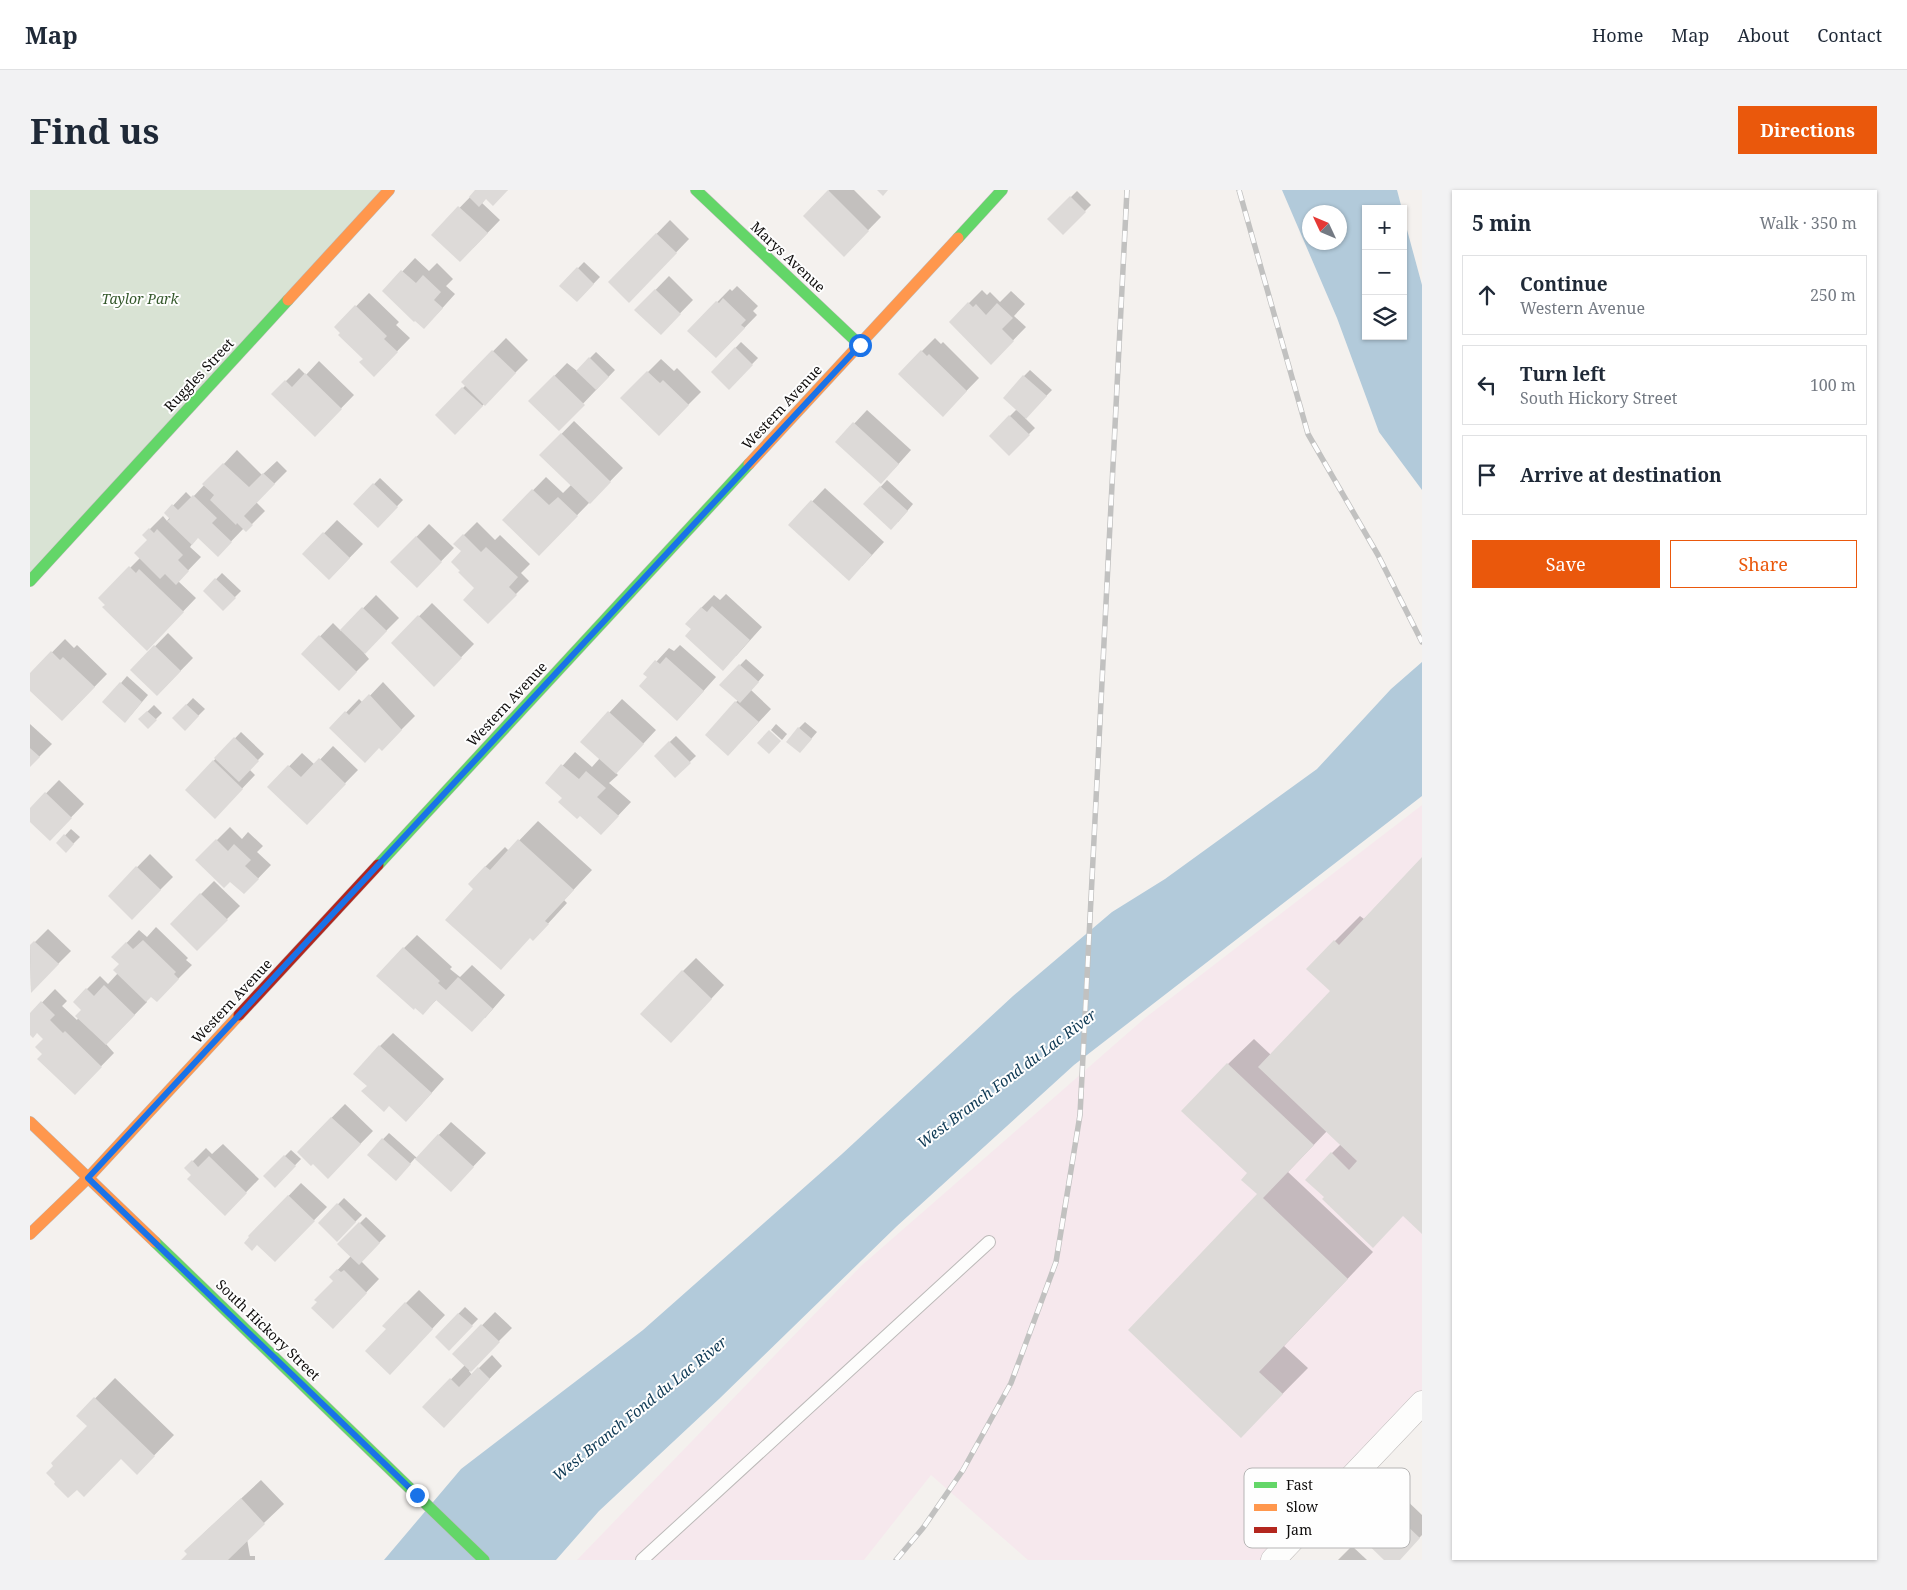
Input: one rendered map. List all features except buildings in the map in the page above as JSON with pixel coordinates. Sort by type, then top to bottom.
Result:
[{"type":"street","name":"Ruggles Street","points":[[30,581],[389,190]]},
{"type":"street","name":"Marys Avenue","points":[[696,190],[860,345]]},
{"type":"street","name":"Western Avenue","points":[[30,1234],[88,1178],[1002,190]]},
{"type":"street","name":"South Hickory Street","points":[[30,1122],[484,1560]]},
{"type":"street","points":[[1360,1468],[1422,1403]]},
{"type":"street","points":[[1273,1560],[1284,1548]]},
{"type":"lane","points":[[642,1560],[989,1242]]},
{"type":"shaded area","points":[[1422,805],[1422,1403],[1360,1468],[1244,1468],[1244,1548],[1284,1548],[1273,1560],[1028,1560],[931,1475],[864,1560],[577,1560],[861,1266],[1145,1018]]},
{"type":"green space","name":"Taylor Park","points":[[30,190],[389,190],[30,581]]},
{"type":"water","points":[[1282,190],[1397,190],[1401,205],[1362,205],[1362,340],[1407,340],[1407,230],[1422,285],[1422,490],[1379,432],[1337,318],[1308,250],[1347,250],[1347,205],[1302,205],[1302,237]]},
{"type":"water","name":"West Branch Fond du Lac River","points":[[1422,662],[1422,796],[1074,1065],[897,1226],[719,1399],[599,1511],[556,1560],[384,1560],[461,1469],[643,1330],[842,1154],[1013,996],[1112,912],[1165,879],[1317,769],[1391,689]]},
{"type":"railway","points":[[896,1560],[923,1528],[963,1470],[1011,1383],[1056,1262],[1080,1115],[1127,190]]},
{"type":"railway","points":[[1239,190],[1308,434],[1378,555],[1422,642]]},
{"type":"traffic: fast","points":[[696,190],[860,345]]},
{"type":"traffic: fast","points":[[958,238],[1002,190]]},
{"type":"traffic: fast","points":[[30,581],[288,300]]},
{"type":"traffic: fast","points":[[378,865],[749,464]]},
{"type":"traffic: fast","points":[[155,1242],[484,1560]]},
{"type":"traffic: slow","points":[[288,300],[389,190]]},
{"type":"traffic: slow","points":[[749,464],[958,238]]},
{"type":"traffic: slow","points":[[30,1234],[88,1178],[239,1015]]},
{"type":"traffic: slow","points":[[30,1122],[155,1242]]},
{"type":"traffic: jam","points":[[239,1015],[378,865]]},
{"type":"route","points":[[417,1495],[88,1178],[860,345]]}]
